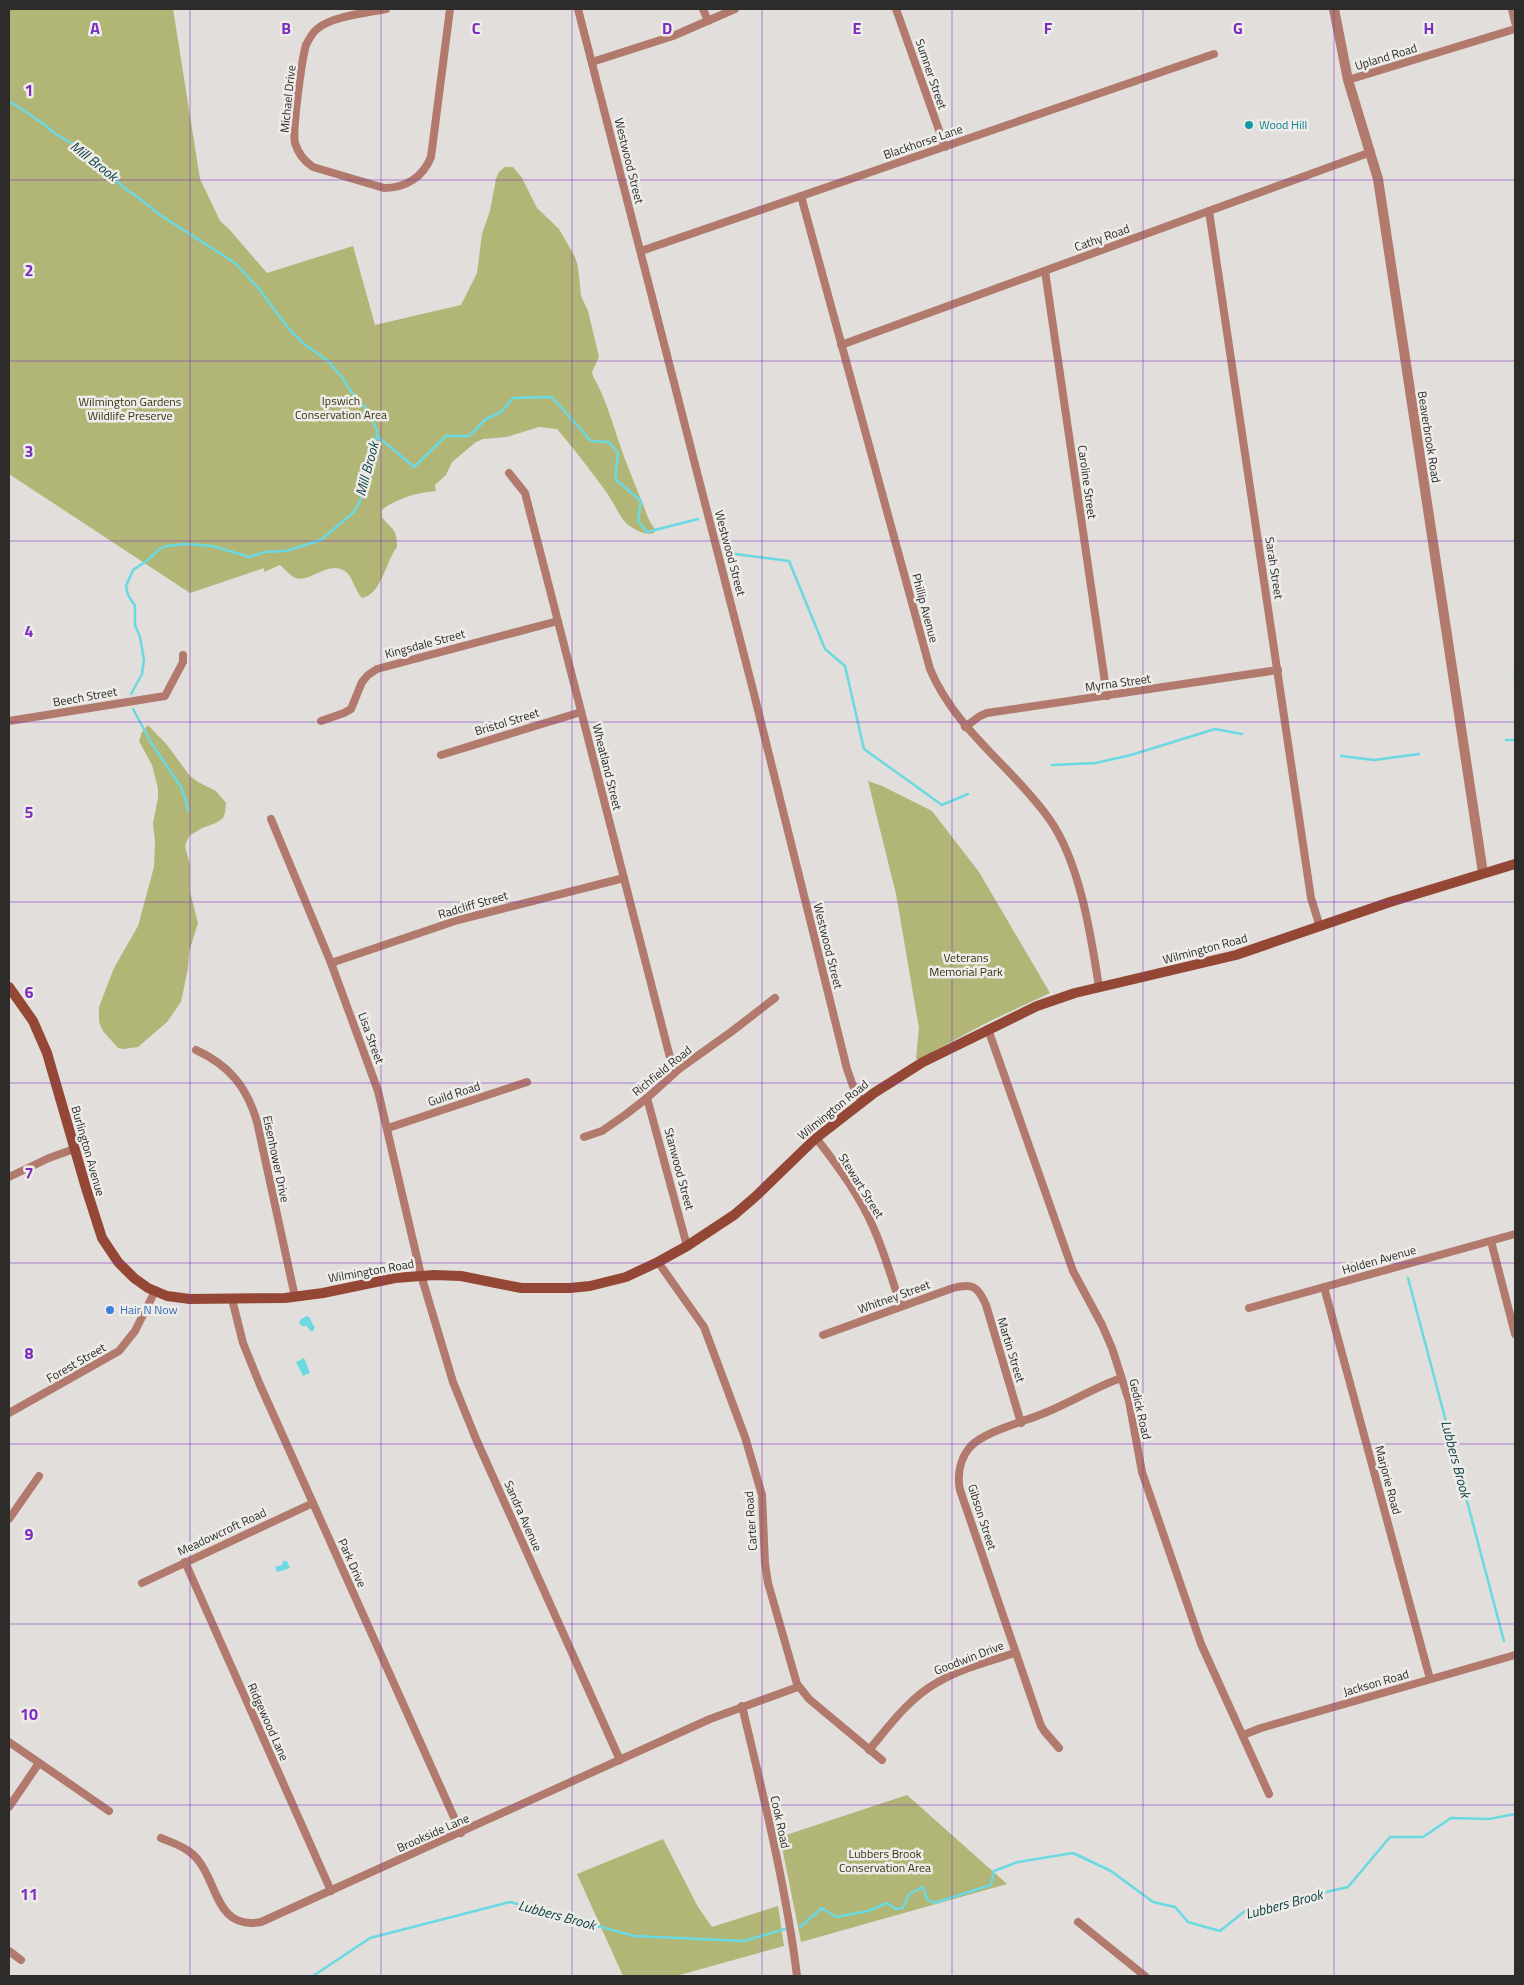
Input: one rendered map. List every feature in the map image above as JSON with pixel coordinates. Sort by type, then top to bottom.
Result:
[{"type":"main road","name":"Wilmington Road","points":[[172,1297],[232,1299],[294,1297],[421,1275],[452,1275],[521,1288],[560,1289],[590,1286],[615,1280],[658,1262],[688,1246],[734,1216],[816,1138],[862,1101],[912,1068],[1036,1006],[1066,995],[1220,960],[1382,904],[1515,864]]},
{"type":"main road","name":"Burlington Avenue","points":[[9,987],[40,1035],[55,1080],[94,1217],[106,1245],[127,1271],[142,1283],[155,1291],[172,1297]]},
{"type":"street","name":"Michael Drive","points":[[386,9],[330,22],[320,27],[312,35],[304,53],[294,133],[298,150],[306,162],[313,167],[384,188],[400,186],[410,182],[423,171],[431,157],[450,9]]},
{"type":"street","name":"Westwood Street","points":[[578,9],[753,690],[847,1069],[853,1086],[862,1101]]},
{"type":"street","points":[[703,9],[708,21]]},
{"type":"street","points":[[592,62],[666,38],[735,9]]},
{"type":"street","name":"Sumner Street","points":[[896,9],[945,147]]},
{"type":"street","name":"Beaverbrook Road","points":[[1334,9],[1348,80],[1371,152],[1380,194],[1483,873]]},
{"type":"street","points":[[1512,9],[1515,22]]},
{"type":"street","name":"Upland Road","points":[[1348,80],[1515,29]]},
{"type":"street","name":"Blackhorse Lane","points":[[641,251],[1214,54]]},
{"type":"street","name":"Cathy Road","points":[[841,345],[1371,152]]},
{"type":"street","name":"Phillip Avenue","points":[[801,196],[930,669],[948,703],[965,726],[1035,800],[1061,838],[1083,903],[1100,987]]},
{"type":"street","name":"Sarah Street","points":[[1209,211],[1311,898],[1320,927]]},
{"type":"street","name":"Caroline Street","points":[[1045,271],[1108,696]]},
{"type":"street","name":"Wheatland Street","points":[[509,473],[525,493],[674,1073]]},
{"type":"street","name":"Kingsdale Street","points":[[321,721],[351,709],[362,682],[377,669],[558,621]]},
{"type":"street","name":"Beech Street","points":[[9,722],[165,696],[183,662],[184,655]]},
{"type":"street","name":"Myrna Street","points":[[965,726],[986,714],[1278,670]]},
{"type":"street","name":"Bristol Street","points":[[441,755],[581,712]]},
{"type":"street","name":"Lisa Street","points":[[271,819],[331,963],[374,1079],[388,1128],[421,1275]]},
{"type":"street","name":"Radcliff Street","points":[[331,963],[458,920],[624,878]]},
{"type":"street","name":"Richfield Road","points":[[584,1137],[602,1131],[647,1098],[674,1073],[775,998]]},
{"type":"street","name":"Gedick Road","points":[[988,1029],[1071,1266],[1078,1284],[1108,1338],[1122,1378],[1134,1421],[1142,1472],[1201,1644],[1269,1794]]},
{"type":"street","name":"Eisenhower Drive","points":[[196,1050],[210,1057],[233,1076],[245,1090],[250,1101],[257,1122],[294,1297]]},
{"type":"street","name":"Guild Road","points":[[388,1128],[526,1082]]},
{"type":"street","name":"Stanwood Street","points":[[647,1098],[688,1246]]},
{"type":"street","name":"Stewart Street","points":[[816,1138],[835,1163],[869,1218],[881,1246],[901,1306]]},
{"type":"street","points":[[9,1177],[49,1158],[74,1149]]},
{"type":"street","name":"Holden Avenue","points":[[1249,1308],[1515,1234]]},
{"type":"street","points":[[1491,1240],[1515,1334]]},
{"type":"street","name":"Carter Road","points":[[658,1262],[704,1327],[745,1437],[762,1495],[765,1563],[768,1583],[798,1687],[809,1700],[882,1760]]},
{"type":"street","name":"Sandra Avenue","points":[[421,1275],[446,1360],[464,1411],[620,1760]]},
{"type":"street","name":"Whitney Street","points":[[823,1335],[953,1288],[967,1285],[973,1286]]},
{"type":"street","name":"Martin Street","points":[[973,1286],[982,1296],[986,1305],[1022,1423]]},
{"type":"street","name":"Marjorie Road","points":[[1324,1287],[1430,1679]]},
{"type":"street","name":"Forest Street","points":[[9,1413],[118,1351],[136,1331],[155,1291]]},
{"type":"street","name":"Park Drive","points":[[232,1299],[236,1321],[249,1358],[461,1833]]},
{"type":"street","name":"Gibson Street","points":[[1059,1748],[1042,1729],[1014,1653],[958,1482],[963,1459],[972,1445],[990,1434],[1022,1423],[1097,1387],[1122,1378]]},
{"type":"street","points":[[9,1519],[39,1476]]},
{"type":"street","name":"Meadowcroft Road","points":[[142,1582],[313,1503]]},
{"type":"street","name":"Ridgewood Lane","points":[[185,1562],[331,1891]]},
{"type":"street","name":"Goodwin Drive","points":[[869,1750],[910,1702],[932,1685],[955,1674],[1014,1653]]},
{"type":"street","name":"Jackson Road","points":[[1243,1735],[1515,1655]]},
{"type":"street","name":"Brookside Lane","points":[[162,1838],[186,1849],[197,1858],[222,1908],[231,1916],[242,1921],[261,1922],[742,1706],[798,1687]]},
{"type":"street","name":"Cook Road","points":[[742,1706],[793,1943],[797,1976]]},
{"type":"street","points":[[9,1742],[109,1811]]},
{"type":"street","points":[[9,1807],[39,1763]]},
{"type":"street","points":[[1078,1922],[1145,1976]]},
{"type":"street","points":[[9,1951],[22,1960]]},
{"type":"green space","points":[[9,9],[173,9],[200,179],[220,221],[267,273],[353,246],[375,325],[461,305],[477,273],[482,234],[490,211],[496,179],[499,172],[505,167],[513,167],[522,178],[537,208],[559,229],[575,257],[581,296],[588,311],[599,357],[592,372],[593,376],[605,402],[647,516],[655,529],[654,533],[643,533],[626,523],[601,485],[557,429],[539,427],[506,437],[483,439],[476,442],[452,462],[446,475],[435,485],[436,491],[407,497],[382,510],[382,517],[395,532],[397,547],[379,584],[369,595],[362,598],[352,579],[345,571],[338,568],[332,568],[302,579],[294,577],[280,565],[264,572],[264,568],[190,593],[9,474]]},
{"type":"green space","points":[[148,725],[167,745],[190,776],[216,791],[226,803],[223,818],[189,836],[185,846],[190,865],[190,892],[198,923],[189,952],[188,968],[181,1002],[167,1022],[138,1047],[123,1049],[118,1048],[103,1031],[99,1022],[99,1007],[114,968],[138,926],[154,867],[155,842],[153,823],[158,788],[152,765],[139,741],[142,732]]},
{"type":"green space","name":"Veterans Memorial Park","points":[[868,781],[932,811],[979,872],[1050,993],[990,1021],[919,1059],[916,1059],[919,1028],[896,894]]},
{"type":"green space","name":"Lubbers Brook Conservation Area","points":[[907,1795],[1007,1884],[801,1942],[780,1837]]},
{"type":"green space","points":[[663,1839],[698,1907],[712,1927],[778,1906],[784,1946],[676,1976],[623,1976],[577,1874]]},
{"type":"water","points":[[307,1316],[315,1327],[313,1331],[299,1323],[301,1319]]},
{"type":"water","points":[[304,1358],[310,1373],[303,1376],[296,1362]]},
{"type":"water","points":[[283,1561],[287,1561],[290,1568],[277,1572],[275,1567],[282,1565]]},
{"type":"waterway","name":"Mill Brook","points":[[9,101],[57,135],[80,148],[128,191],[160,215],[235,263],[259,289],[289,329],[304,344],[328,361],[341,376],[352,393],[367,410],[377,430],[374,450],[361,499],[355,511],[321,540],[286,551],[264,552],[250,557],[212,546],[186,544],[166,546],[133,570],[126,586],[128,595],[135,606],[135,625],[140,637],[144,660],[142,674],[131,694]]},
{"type":"waterway","points":[[377,436],[414,467],[446,436],[469,436],[486,419],[501,412],[513,398],[552,397],[591,441],[609,442],[618,453],[615,479],[641,501],[638,521],[647,532],[698,519]]},
{"type":"waterway","points":[[722,543],[735,554],[789,561],[825,649],[845,666],[864,749],[942,805],[968,794]]},
{"type":"waterway","points":[[1515,671],[1515,681]]},
{"type":"waterway","name":"Mill Brook","points":[[133,709],[152,744],[181,787],[188,811]]},
{"type":"waterway","points":[[1052,765],[1096,763],[1131,755],[1215,729],[1242,734]]},
{"type":"waterway","points":[[1506,740],[1515,740]]},
{"type":"waterway","points":[[1341,756],[1374,760],[1419,754]]},
{"type":"waterway","name":"Lubbers Brook","points":[[1408,1278],[1504,1641]]},
{"type":"waterway","name":"Lubbers Brook","points":[[800,1927],[822,1908],[836,1917],[868,1911],[887,1903],[896,1909],[903,1908],[909,1894],[923,1887],[927,1899],[934,1903],[991,1885],[994,1871],[1018,1862],[1073,1853],[1111,1871],[1153,1902],[1175,1907],[1188,1922],[1220,1931],[1245,1911],[1348,1887],[1390,1837],[1423,1837],[1451,1818],[1489,1819],[1515,1814]]},
{"type":"waterway","name":"Lubbers Brook","points":[[313,1976],[370,1938],[510,1902],[634,1936],[744,1941],[785,1929]]},
{"type":"place","name":"Wood Hill","points":[[1249,125]]},
{"type":"place","name":"Hair N Now","points":[[110,1310]]},
{"type":"park label","name":"Ipswich Conservation Area","points":[[341,408]]},
{"type":"park label","name":"Wilmington Gardens Wildlife Preserve","points":[[130,409]]}]
